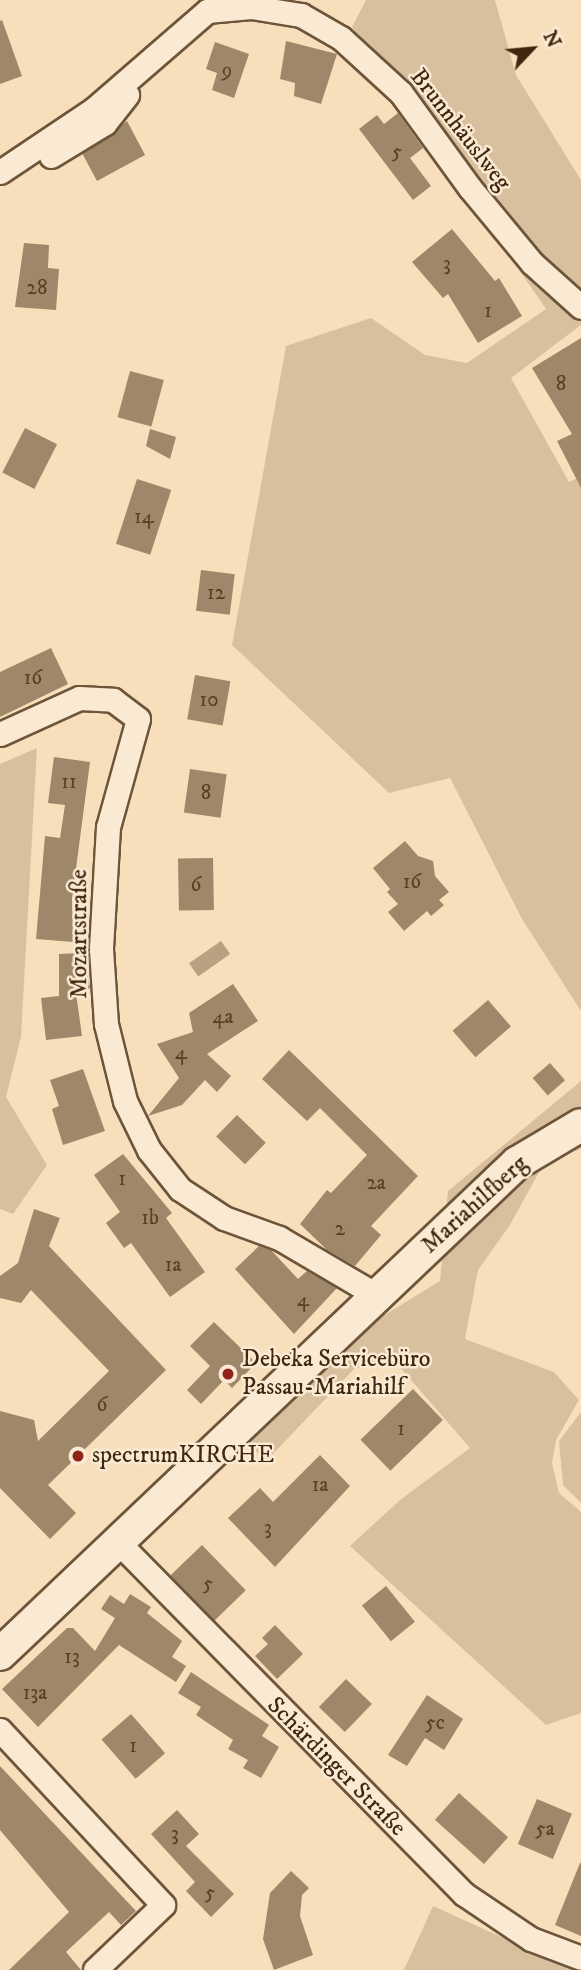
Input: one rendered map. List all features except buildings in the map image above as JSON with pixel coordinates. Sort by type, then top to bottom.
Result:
[{"type":"main road","name":"Mariahilfberg","points":[[376,1295],[517,1163],[581,1125]]},
{"type":"main road","points":[[0,1654],[376,1295]]},
{"type":"street","name":"Brunnhäuslweg","points":[[0,172],[94,109],[207,11],[251,7],[301,15],[341,38],[401,93],[470,188],[532,262],[581,307]]},
{"type":"street","points":[[0,187],[104,123],[169,44]]},
{"type":"street","name":"Mozartstraße","points":[[0,734],[79,698],[113,700],[138,719],[108,827],[101,949],[106,1024],[125,1101],[149,1150],[180,1189],[224,1218],[279,1238],[376,1295]]},
{"type":"street","name":"Schärdinger Straße","points":[[117,1541],[464,1894],[531,1939],[581,1958]]},
{"type":"street","points":[[0,1730],[163,1905],[95,1970]]},
{"type":"shaded area","points":[[366,0],[495,0],[516,75],[581,180],[581,325],[511,378],[569,482],[581,476],[581,1011],[522,919],[450,778],[389,793],[232,645],[286,346],[371,318],[425,355],[467,363],[546,309],[352,27]]},
{"type":"shaded area","points":[[37,748],[21,1037],[6,1097],[47,1165],[13,1214],[0,1209],[0,764]]},
{"type":"shaded area","points":[[221,941],[230,954],[198,976],[189,963]]},
{"type":"shaded area","points":[[581,1081],[581,1149],[544,1163],[510,1225],[478,1270],[465,1339],[554,1372],[579,1400],[556,1440],[552,1463],[559,1493],[581,1512],[581,1713],[546,1725],[350,1546],[400,1500],[470,1448],[398,1365],[355,1368],[268,1459],[239,1442],[373,1322],[440,1281],[448,1191]]},
{"type":"shaded area","points":[[581,1412],[581,1503],[563,1485],[559,1441]]},
{"type":"shaded area","points":[[433,1906],[574,1970],[404,1970]]},
{"type":"place","name":"Debeka Servicebüro Passau-Mariahilf","points":[[228,1374]]},
{"type":"place","name":"spectrumKIRCHE","points":[[78,1456]]}]
